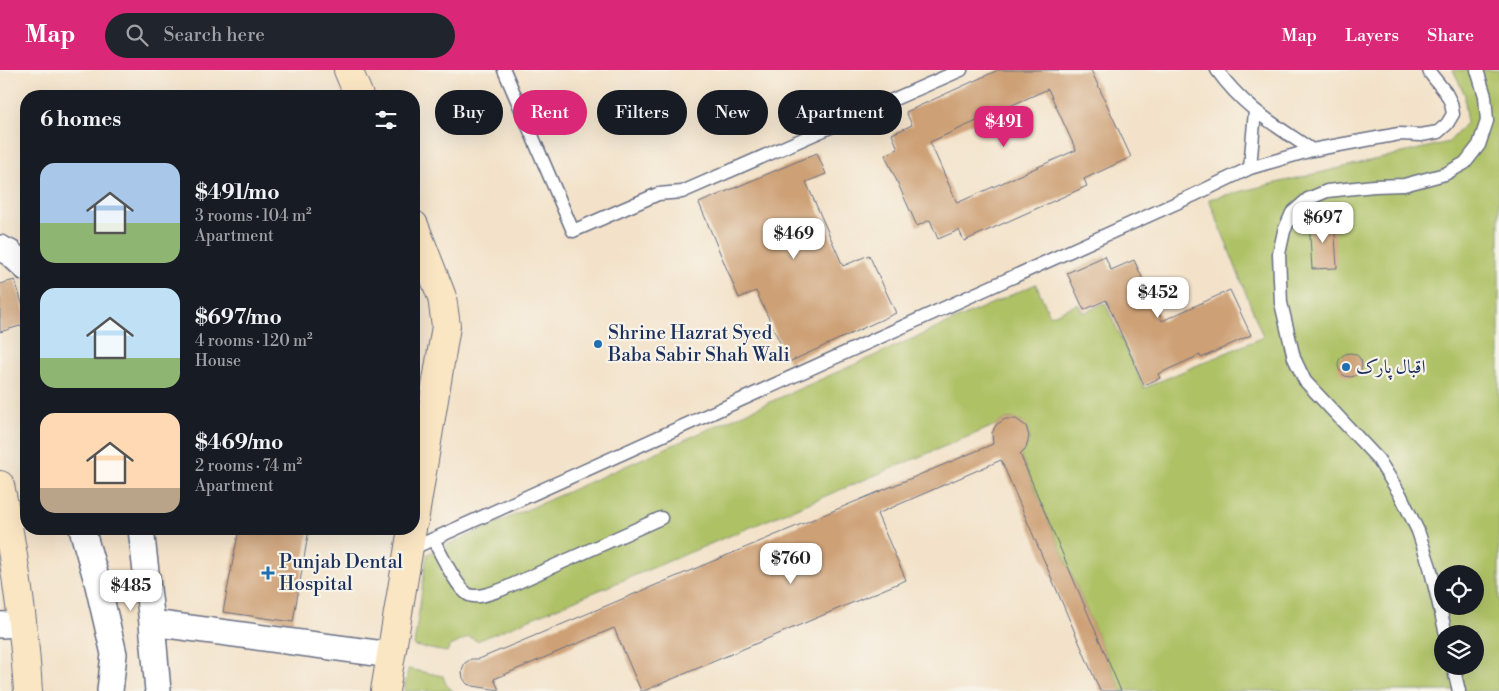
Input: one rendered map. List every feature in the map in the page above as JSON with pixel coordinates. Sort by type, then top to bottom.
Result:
[{"type":"street","points":[[348,70],[357,90]]},
{"type":"street","points":[[420,240],[442,297],[446,326],[420,484]]},
{"type":"street","points":[[0,248],[10,253],[20,262]]},
{"type":"street","points":[[0,485],[12,541],[12,625],[28,691]]},
{"type":"street","points":[[84,535],[97,581],[114,654],[110,691]]},
{"type":"street","points":[[142,535],[158,691]]},
{"type":"street","points":[[385,691],[391,655],[418,539]]},
{"type":"street","points":[[152,623],[391,655]]},
{"type":"lane","points":[[504,70],[573,231],[658,194],[682,192],[960,70]]},
{"type":"lane","points":[[1217,70],[1229,87],[1255,111],[1312,150]]},
{"type":"lane","points":[[661,518],[503,589],[481,596],[469,595],[418,539],[1176,203],[1250,168],[1312,150],[1400,134],[1421,135],[1438,132],[1447,124],[1452,114],[1446,93],[1430,74],[1429,70]]},
{"type":"lane","points":[[1444,625],[1430,567],[1418,531],[1402,496],[1378,459],[1305,381],[1294,358],[1281,302],[1279,254],[1284,231],[1292,213],[1308,199],[1327,191],[1404,185],[1445,174],[1465,164],[1478,145],[1486,121],[1485,96],[1477,70]]},
{"type":"lane","points":[[1250,168],[1255,111]]},
{"type":"lane","points":[[1455,675],[1459,691]]},
{"type":"green space","name":"اقبال پارک","points":[[1453,70],[1499,70],[1499,691],[1121,691],[1020,454],[1028,443],[1029,437],[1026,427],[1018,420],[1012,419],[1005,419],[996,425],[477,641],[469,637],[449,647],[447,652],[414,646],[427,554],[1036,284],[1050,316],[1078,304],[1083,313],[1105,303],[1144,388],[1263,337],[1209,199],[1449,142],[1466,123],[1465,95]]},
{"type":"green space","points":[[408,669],[443,676],[446,684],[453,691],[404,691]]},
{"type":"building","points":[[998,70],[1091,70],[1131,157],[1084,179],[1087,186],[964,241],[959,230],[938,239],[930,220],[917,226],[885,155],[898,149],[892,135],[902,135],[902,130],[912,125],[906,112]],"holes":[[[1048,89],[1076,150],[957,203],[930,142]]]},
{"type":"building","points":[[817,153],[826,174],[806,182],[843,266],[869,255],[896,313],[789,362],[756,291],[739,298],[699,203]]},
{"type":"building","points":[[1334,219],[1337,268],[1312,269],[1309,220]]},
{"type":"building","points":[[1105,256],[1111,270],[1134,260],[1162,321],[1230,290],[1251,335],[1201,358],[1200,355],[1158,374],[1160,378],[1144,385],[1106,300],[1084,310],[1067,273]]},
{"type":"building","points":[[15,280],[20,296],[20,326],[0,332],[0,284]]},
{"type":"building","points":[[1350,353],[1359,356],[1362,365],[1359,374],[1350,377],[1341,374],[1338,365],[1341,356]]},
{"type":"building","points":[[1005,419],[1016,419],[1026,426],[1029,436],[1026,448],[1020,454],[1121,691],[1100,691],[1001,460],[877,514],[906,580],[644,691],[641,691],[614,628],[494,679],[499,690],[467,684],[463,678],[463,667],[471,659],[479,659],[993,444],[992,433],[996,425]]},
{"type":"building","points":[[238,535],[308,535],[293,622],[223,612]]},
{"type":"place","name":"Shrine Hazrat Syed Baba Sabir Shah Wali","points":[[598,344]]},
{"type":"place","name":"اقبال پارک","points":[[1346,367]]},
{"type":"place","name":"Punjab Dental Hospital","points":[[268,573]]}]
